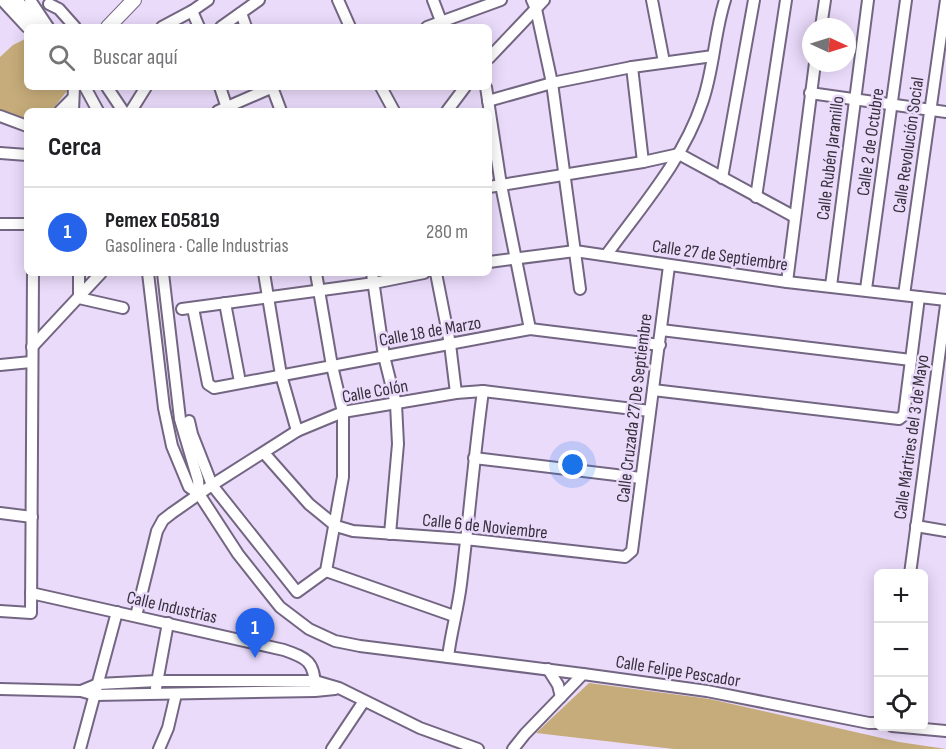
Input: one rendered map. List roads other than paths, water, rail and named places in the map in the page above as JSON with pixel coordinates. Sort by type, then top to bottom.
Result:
[{"type":"street","points":[[2,0],[24,24]]},
{"type":"street","points":[[14,0],[37,24]]},
{"type":"street","points":[[30,0],[46,24]]},
{"type":"street","points":[[112,24],[134,0]]},
{"type":"street","points":[[177,24],[196,20],[208,0]]},
{"type":"street","points":[[225,24],[259,0]]},
{"type":"street","points":[[338,0],[349,24]]},
{"type":"street","points":[[433,0],[444,24],[501,0]]},
{"type":"street","points":[[492,54],[534,5],[544,0]]},
{"type":"street","points":[[652,0],[664,62]]},
{"type":"street","points":[[607,254],[679,154],[702,103],[725,0]]},
{"type":"street","points":[[722,178],[754,0]]},
{"type":"street","points":[[756,197],[786,0]]},
{"type":"street","points":[[822,18],[825,0]]},
{"type":"street","name":"Calle Rubén Jaramillo","points":[[831,286],[868,0]]},
{"type":"street","name":"Calle 2 de Octubre","points":[[866,289],[906,0]]},
{"type":"street","name":"Calle Revolución Social","points":[[904,295],[946,0]]},
{"type":"street","points":[[47,2],[62,24]]},
{"type":"street","points":[[47,2],[59,9],[72,24]]},
{"type":"street","points":[[534,5],[552,83],[580,289]]},
{"type":"street","points":[[241,13],[245,24]]},
{"type":"street","points":[[488,101],[552,83],[632,67],[713,56]]},
{"type":"street","points":[[632,67],[643,162]]},
{"type":"street","points":[[787,282],[814,72]]},
{"type":"street","points":[[87,90],[96,108]]},
{"type":"street","points":[[104,90],[113,108]]},
{"type":"street","points":[[109,90],[121,108]]},
{"type":"street","points":[[133,108],[144,90]]},
{"type":"street","points":[[221,90],[224,108]]},
{"type":"street","points":[[228,108],[266,90]]},
{"type":"street","points":[[273,90],[279,108]]},
{"type":"street","points":[[383,90],[392,108]]},
{"type":"street","points":[[449,108],[463,90]]},
{"type":"street","points":[[486,90],[489,108]]},
{"type":"street","points":[[62,108],[74,92]]},
{"type":"street","points":[[73,108],[74,92]]},
{"type":"street","points":[[810,93],[946,112]]},
{"type":"street","points":[[0,116],[24,125]]},
{"type":"street","points":[[492,127],[501,185],[530,329]]},
{"type":"street","points":[[0,153],[24,155]]},
{"type":"street","points":[[492,186],[679,154],[795,217]]},
{"type":"street","points":[[0,224],[24,224]]},
{"type":"street","name":"Calle 27 de Septiembre","points":[[492,262],[575,251],[787,282],[866,289],[946,300]]},
{"type":"street","name":"Calle Cruzada 27 De Septiembre","points":[[630,554],[669,266]]},
{"type":"street","points":[[0,611],[30,613],[33,517],[33,276]]},
{"type":"street","points":[[79,276],[79,298]]},
{"type":"street","points":[[32,347],[97,276]]},
{"type":"street","name":"Calle Felipe Pescador","points":[[148,276],[164,408],[172,446],[189,487],[199,494],[238,554],[280,607],[309,628],[335,641],[360,646],[707,691],[874,723]]},
{"type":"street","points":[[163,276],[180,418],[198,480],[199,494]]},
{"type":"street","points":[[264,276],[281,375],[297,431]]},
{"type":"street","points":[[189,421],[212,485],[297,592],[326,571],[344,477],[343,412],[332,366],[316,276]]},
{"type":"street","points":[[240,382],[225,303],[319,291],[373,278],[393,276]]},
{"type":"street","points":[[437,276],[450,344],[456,393]]},
{"type":"street","points":[[373,278],[384,356],[396,404],[398,444],[390,534]]},
{"type":"street","points":[[653,390],[899,419],[904,415],[919,297]]},
{"type":"street","points":[[79,298],[123,308]]},
{"type":"street","name":"Calle 18 de Marzo","points":[[225,303],[188,308],[208,384],[214,388],[530,329],[660,345]]},
{"type":"street","name":"Calle Mártires del 3 de Mayo","points":[[911,569],[946,305]]},
{"type":"street","points":[[661,330],[911,360]]},
{"type":"street","points":[[0,364],[32,362]]},
{"type":"street","points":[[448,657],[461,586],[483,391]]},
{"type":"street","name":"Calle Colón","points":[[136,616],[157,531],[163,520],[212,485],[297,431],[343,412],[456,393],[483,391],[651,411]]},
{"type":"street","points":[[264,453],[309,504],[336,526]]},
{"type":"street","points":[[474,458],[641,478]]},
{"type":"street","points":[[0,513],[33,517]]},
{"type":"street","name":"Calle 6 de Noviembre","points":[[336,526],[353,531],[465,538],[619,558],[630,554]]},
{"type":"street","points":[[916,526],[946,531]]},
{"type":"street","points":[[326,571],[454,616]]},
{"type":"street","name":"Calle Industrias","points":[[31,593],[294,653],[310,664],[315,686]]},
{"type":"street","points":[[80,749],[117,612]]},
{"type":"street","points":[[155,693],[168,623]]},
{"type":"street","points":[[548,669],[558,685],[561,697]]},
{"type":"street","points":[[513,749],[583,674]]},
{"type":"street","points":[[0,689],[81,691],[157,681],[231,686],[339,688],[420,728],[478,749]]},
{"type":"street","points":[[97,689],[176,694],[231,686]]},
{"type":"street","points":[[159,749],[168,728],[176,694]]},
{"type":"street","points":[[332,749],[364,702]]},
{"type":"street","points":[[928,730],[946,732]]},
{"type":"place","name":"Pemex E05819","points":[[255,658]]}]
